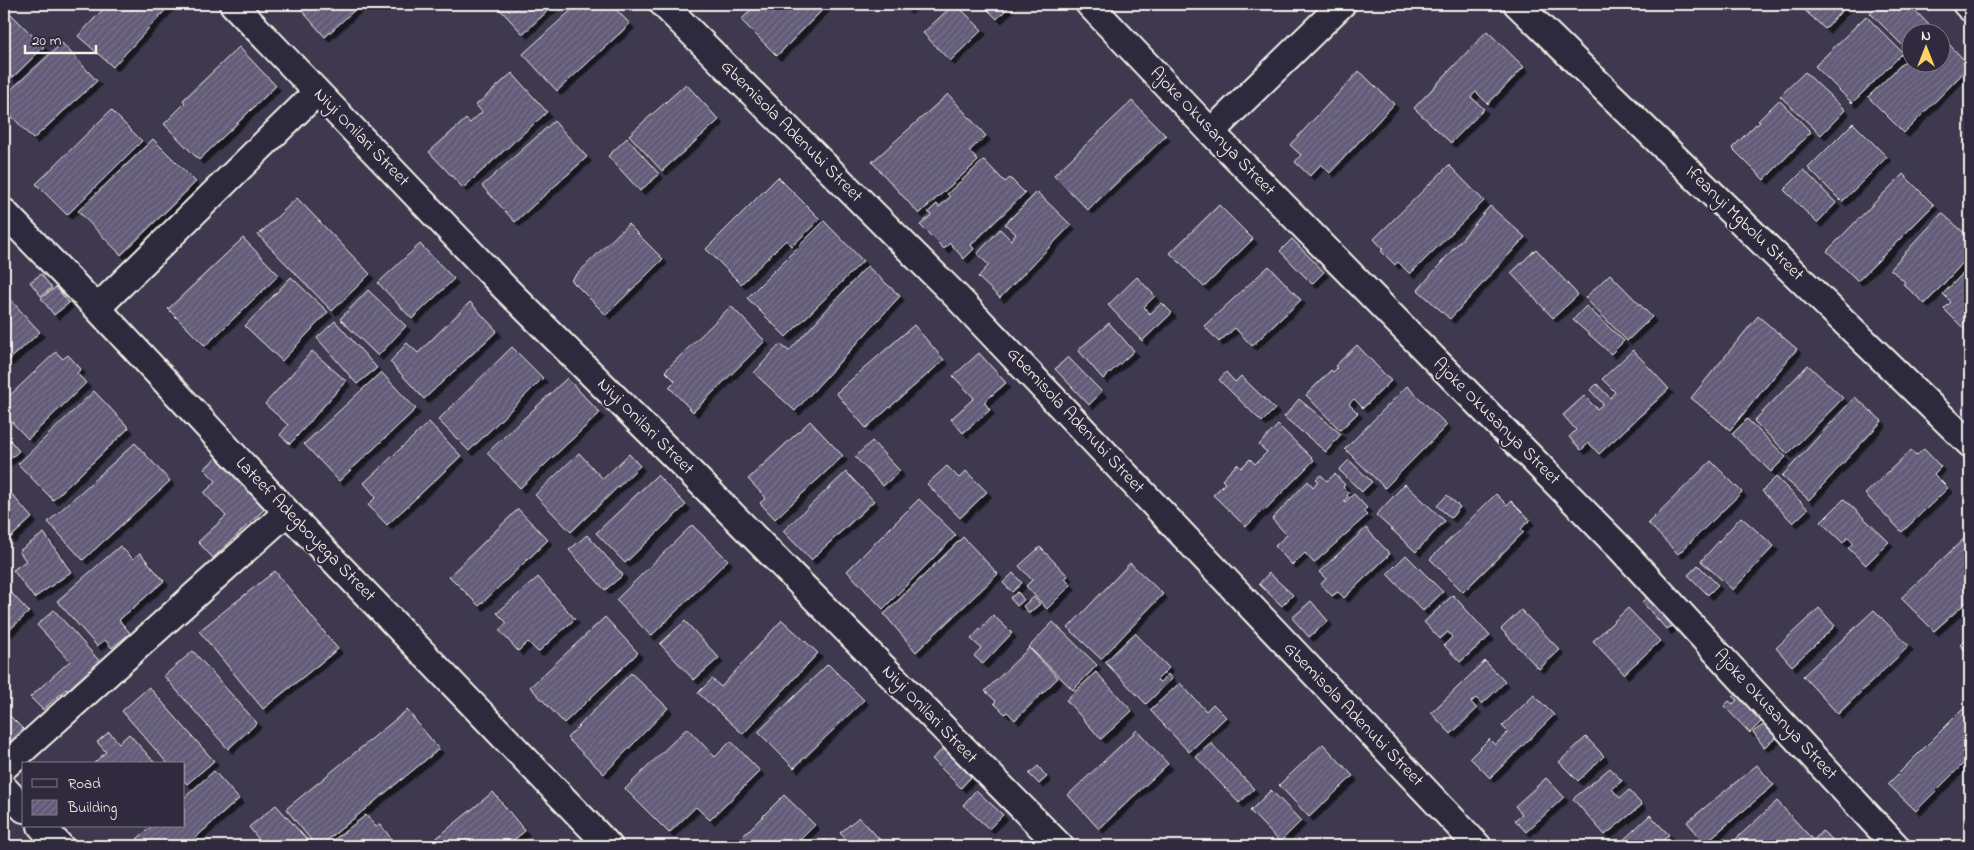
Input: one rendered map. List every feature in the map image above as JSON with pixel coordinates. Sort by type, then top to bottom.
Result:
[{"type":"street","name":"Niyi Onilari Street","points":[[233,4],[505,288],[1060,846]]},
{"type":"street","name":"Gbemisola Adenubi Street","points":[[663,4],[958,298],[1478,846]]},
{"type":"street","name":"Ajoke Okusanya Street","points":[[1089,4],[1620,548],[1896,846]]},
{"type":"street","points":[[1212,132],[1342,4]]},
{"type":"street","name":"Ifeanyi Mgbolu Street","points":[[1517,4],[1970,444]]},
{"type":"street","points":[[1966,4],[1970,8]]},
{"type":"street","points":[[98,308],[318,92]]},
{"type":"street","name":"Lateef Adegboyega Street","points":[[4,212],[98,308],[287,512],[608,846]]},
{"type":"street","points":[[4,767],[287,512]]},
{"type":"street","points":[[4,788],[22,807]]},
{"type":"street","points":[[43,828],[60,846]]},
{"type":"building","points":[[108,4],[171,4],[113,67],[78,36]]},
{"type":"building","points":[[296,4],[361,4],[325,37]]},
{"type":"building","points":[[495,4],[555,4],[523,34]]},
{"type":"building","points":[[578,4],[611,4],[630,24],[557,91],[523,54]]},
{"type":"building","points":[[757,4],[828,4],[777,56],[741,20]]},
{"type":"building","points":[[901,4],[914,4],[907,10]]},
{"type":"building","points":[[954,4],[982,30],[950,61],[923,33]]},
{"type":"building","points":[[982,4],[1012,4],[997,19]]},
{"type":"building","points":[[1798,4],[1848,4],[1825,29]]},
{"type":"building","points":[[1880,4],[1909,4],[1926,22],[1902,22],[1902,45],[1870,13]]},
{"type":"building","points":[[11,14],[44,47],[12,78],[4,70],[4,22]]},
{"type":"building","points":[[1866,16],[1902,52],[1852,103],[1815,66]]},
{"type":"building","points":[[1487,31],[1524,67],[1488,104],[1476,92],[1471,97],[1484,109],[1451,143],[1414,108]]},
{"type":"building","points":[[62,43],[97,81],[33,139],[4,108],[4,96]]},
{"type":"building","points":[[239,47],[276,86],[199,160],[164,124],[185,103],[183,100]]},
{"type":"building","points":[[1952,47],[1970,66],[1904,133],[1868,97],[1902,64],[1902,72],[1952,72]]},
{"type":"building","points":[[1359,71],[1394,104],[1330,173],[1321,164],[1310,176],[1295,162],[1301,155],[1290,145]]},
{"type":"building","points":[[1805,72],[1845,110],[1821,135],[1780,96]]},
{"type":"building","points":[[512,73],[547,112],[463,188],[429,152],[466,119],[470,123],[482,112],[476,105]]},
{"type":"building","points":[[686,84],[719,120],[662,171],[629,135]]},
{"type":"building","points":[[948,94],[986,136],[969,151],[978,161],[919,214],[872,162]]},
{"type":"building","points":[[1779,100],[1811,132],[1764,180],[1732,148],[1760,122],[1758,121]]},
{"type":"building","points":[[1132,101],[1166,136],[1088,210],[1054,175]]},
{"type":"building","points":[[111,110],[142,141],[67,215],[36,184]]},
{"type":"building","points":[[554,121],[587,157],[515,222],[482,186]]},
{"type":"building","points":[[1853,123],[1887,157],[1842,202],[1808,168]]},
{"type":"building","points":[[627,138],[659,174],[640,191],[608,156]]},
{"type":"building","points":[[153,139],[196,182],[121,255],[78,211]]},
{"type":"building","points":[[984,160],[1005,182],[1010,178],[1025,193],[971,245],[974,249],[964,259],[950,243],[944,249],[920,225],[931,215],[928,212],[937,204],[939,207],[950,197],[947,194]]},
{"type":"building","points":[[1449,165],[1484,201],[1410,274],[1398,262],[1395,265],[1381,251],[1383,249],[1374,239]]},
{"type":"building","points":[[1804,170],[1836,203],[1817,223],[1784,190]]},
{"type":"building","points":[[1903,174],[1934,205],[1858,281],[1827,251]]},
{"type":"building","points":[[778,177],[820,219],[792,246],[786,240],[741,284],[706,249]]},
{"type":"building","points":[[1037,192],[1071,225],[1000,298],[978,277],[989,265],[977,254],[1000,229],[1011,240],[1016,234],[1005,224]]},
{"type":"building","points":[[297,198],[370,274],[332,311],[258,235]]},
{"type":"building","points":[[1219,205],[1253,239],[1204,287],[1170,253]]},
{"type":"building","points":[[1490,206],[1525,237],[1450,319],[1418,290]]},
{"type":"building","points":[[1942,213],[1970,238],[1970,255],[1925,304],[1890,269]]},
{"type":"building","points":[[824,221],[863,261],[786,337],[747,298]]},
{"type":"building","points":[[628,224],[663,259],[606,315],[571,280]]},
{"type":"building","points":[[243,238],[279,275],[205,346],[168,309]]},
{"type":"building","points":[[1292,239],[1324,272],[1312,284],[1280,251]]},
{"type":"building","points":[[420,244],[454,279],[412,319],[378,283]]},
{"type":"building","points":[[1536,249],[1578,295],[1553,318],[1511,273]]},
{"type":"building","points":[[867,266],[900,296],[795,411],[754,373],[780,344],[789,351]]},
{"type":"building","points":[[1269,266],[1301,300],[1252,346],[1235,328],[1219,342],[1204,326]]},
{"type":"building","points":[[1970,266],[1969,334],[1944,309],[1951,302],[1943,294]]},
{"type":"building","points":[[41,274],[52,288],[41,296],[30,282]]},
{"type":"building","points":[[1610,274],[1652,317],[1627,341],[1585,298]]},
{"type":"building","points":[[291,277],[328,312],[282,361],[245,326]]},
{"type":"building","points":[[1137,277],[1155,296],[1144,307],[1150,314],[1162,303],[1172,313],[1142,341],[1108,305]]},
{"type":"building","points":[[56,287],[69,303],[54,315],[41,298]]},
{"type":"building","points":[[368,290],[406,326],[378,356],[340,319]]},
{"type":"building","points":[[9,298],[40,332],[4,365],[4,303]]},
{"type":"building","points":[[470,302],[497,331],[424,399],[390,362],[407,343],[418,353]]},
{"type":"building","points":[[731,306],[765,341],[693,412],[669,387],[675,381],[665,371]]},
{"type":"building","points":[[1586,306],[1624,341],[1611,354],[1573,320]]},
{"type":"building","points":[[1758,316],[1797,349],[1730,430],[1691,398]]},
{"type":"building","points":[[335,321],[377,368],[357,384],[317,338]]},
{"type":"building","points":[[1109,323],[1134,351],[1103,379],[1078,350]]},
{"type":"building","points":[[914,325],[944,360],[866,428],[836,393]]},
{"type":"building","points":[[1357,345],[1391,381],[1363,408],[1354,399],[1349,404],[1358,413],[1340,430],[1306,395],[1331,370],[1333,372],[1337,368],[1335,366]]},
{"type":"building","points":[[512,347],[543,378],[469,451],[438,420]]},
{"type":"building","points":[[1633,350],[1669,389],[1599,454],[1589,443],[1581,450],[1569,437],[1576,430],[1563,415],[1584,396],[1597,409],[1603,404],[1590,390],[1597,384],[1610,398],[1615,392],[1602,379]]},
{"type":"building","points":[[312,351],[346,381],[290,444],[280,435],[288,425],[265,404]]},
{"type":"building","points":[[56,352],[63,359],[68,355],[81,369],[77,373],[86,383],[28,439],[4,414],[4,401]]},
{"type":"building","points":[[979,353],[1006,383],[984,402],[990,410],[963,433],[951,419],[974,398],[953,376]]},
{"type":"building","points":[[1068,357],[1102,392],[1089,405],[1055,369]]},
{"type":"building","points":[[1808,365],[1843,398],[1788,454],[1754,421]]},
{"type":"building","points":[[381,372],[416,409],[339,481],[304,444]]},
{"type":"building","points":[[1226,372],[1235,382],[1241,376],[1275,409],[1262,422],[1219,380]]},
{"type":"building","points":[[567,378],[600,413],[520,488],[487,453]]},
{"type":"building","points":[[1407,386],[1447,425],[1385,488],[1345,449]]},
{"type":"building","points":[[94,391],[129,428],[53,500],[18,464]]},
{"type":"building","points":[[1855,397],[1882,421],[1809,500],[1782,476]]},
{"type":"building","points":[[1299,399],[1341,434],[1326,452],[1284,417]]},
{"type":"building","points":[[1747,419],[1786,457],[1771,472],[1732,434]]},
{"type":"building","points":[[810,421],[843,456],[775,519],[760,503],[766,498],[748,479]]},
{"type":"building","points":[[429,422],[461,456],[387,525],[368,505],[376,497],[364,483]]},
{"type":"building","points":[[1278,425],[1314,460],[1246,527],[1213,495],[1225,483],[1222,480],[1237,464],[1241,468],[1250,459],[1255,464],[1267,452],[1259,445]]},
{"type":"building","points":[[4,433],[19,451],[4,464]]},
{"type":"building","points":[[872,441],[900,471],[883,486],[855,457]]},
{"type":"building","points":[[135,443],[170,481],[83,560],[48,522]]},
{"type":"building","points":[[1924,449],[1941,467],[1934,474],[1948,488],[1902,532],[1865,494],[1911,450],[1916,456]]},
{"type":"building","points":[[579,453],[603,479],[629,454],[640,466],[571,532],[535,495]]},
{"type":"building","points":[[218,456],[267,507],[213,558],[198,542],[226,516],[204,493],[216,481],[204,469]]},
{"type":"building","points":[[1349,460],[1372,482],[1362,492],[1339,470]]},
{"type":"building","points":[[1711,461],[1742,492],[1678,554],[1648,523]]},
{"type":"building","points":[[947,466],[959,478],[966,471],[987,492],[960,518],[927,484]]},
{"type":"building","points":[[846,472],[874,501],[811,560],[783,531]]},
{"type":"building","points":[[1335,474],[1345,485],[1343,487],[1349,493],[1344,501],[1354,494],[1367,508],[1363,511],[1367,515],[1314,563],[1305,553],[1292,565],[1275,546],[1287,535],[1272,519],[1308,481],[1313,487],[1318,481],[1316,479],[1321,475],[1327,481]]},
{"type":"building","points":[[657,475],[686,505],[625,563],[596,533]]},
{"type":"building","points":[[1776,477],[1808,509],[1793,523],[1762,491]]},
{"type":"building","points":[[1405,484],[1445,521],[1416,552],[1376,515]]},
{"type":"building","points":[[4,485],[32,518],[10,538],[4,531]]},
{"type":"building","points":[[1496,494],[1507,505],[1511,501],[1530,520],[1521,529],[1524,532],[1463,592],[1430,559]]},
{"type":"building","points":[[1447,495],[1460,507],[1451,518],[1437,506]]},
{"type":"building","points":[[919,499],[956,535],[883,609],[847,571]]},
{"type":"building","points":[[1844,499],[1889,542],[1866,565],[1848,548],[1853,543],[1848,537],[1843,543],[1821,522]]},
{"type":"building","points":[[518,509],[548,540],[479,606],[449,576]]},
{"type":"building","points":[[1741,517],[1774,546],[1733,590],[1701,561]]},
{"type":"building","points":[[692,525],[728,560],[651,636],[616,600]]},
{"type":"building","points":[[1366,528],[1390,554],[1344,598],[1338,592],[1332,596],[1321,584],[1326,579],[1319,572]]},
{"type":"building","points":[[44,533],[71,572],[34,598],[13,570],[26,561],[19,551]]},
{"type":"building","points":[[1970,533],[1970,599],[1934,631],[1901,598]]},
{"type":"building","points":[[587,535],[623,575],[605,590],[569,550]]},
{"type":"building","points":[[963,537],[998,574],[916,652],[884,614]]},
{"type":"building","points":[[120,546],[133,559],[140,553],[164,581],[119,620],[130,633],[112,648],[105,640],[97,646],[57,601]]},
{"type":"building","points":[[1040,547],[1068,576],[1065,579],[1071,585],[1047,609],[1026,586],[1032,580],[1019,566]]},
{"type":"building","points":[[1406,555],[1443,592],[1423,611],[1387,574]]},
{"type":"building","points":[[1130,563],[1163,594],[1101,659],[1068,628]]},
{"type":"building","points":[[1698,565],[1718,585],[1708,595],[1688,575]]},
{"type":"building","points":[[275,571],[338,649],[263,709],[199,631]]},
{"type":"building","points":[[1013,573],[1022,583],[1012,592],[1003,583]]},
{"type":"building","points":[[1269,573],[1293,595],[1282,606],[1259,584]]},
{"type":"building","points":[[538,577],[575,619],[538,652],[528,642],[518,651],[499,630],[507,623],[497,613]]},
{"type":"building","points":[[4,585],[29,612],[4,635]]},
{"type":"building","points":[[1018,592],[1024,600],[1017,606],[1010,598]]},
{"type":"building","points":[[1453,595],[1490,636],[1460,662],[1444,645],[1452,637],[1448,632],[1440,639],[1424,622]]},
{"type":"building","points":[[1650,595],[1675,624],[1667,630],[1642,602]]},
{"type":"building","points":[[1034,597],[1040,604],[1029,613],[1023,606]]},
{"type":"building","points":[[1311,601],[1328,621],[1309,637],[1292,618]]},
{"type":"building","points":[[1628,608],[1660,641],[1624,674],[1593,641]]},
{"type":"building","points":[[1819,608],[1835,626],[1792,666],[1776,648]]},
{"type":"building","points":[[54,610],[103,665],[71,694],[66,689],[43,710],[30,697],[70,661],[37,625]]},
{"type":"building","points":[[1521,610],[1560,650],[1539,669],[1501,629]]},
{"type":"building","points":[[1874,610],[1909,646],[1838,714],[1803,676]]},
{"type":"building","points":[[993,615],[1012,633],[983,664],[974,656],[981,648],[971,639]]},
{"type":"building","points":[[605,617],[638,653],[564,723],[530,687]]},
{"type":"building","points":[[782,620],[818,653],[743,734],[698,693],[712,679],[721,687]]},
{"type":"building","points":[[685,621],[719,658],[694,680],[660,644]]},
{"type":"building","points":[[1053,622],[1097,665],[1073,690],[1029,647]]},
{"type":"building","points":[[1135,633],[1169,668],[1157,680],[1160,682],[1168,674],[1172,679],[1146,704],[1105,662]]},
{"type":"building","points":[[1970,636],[1970,656],[1960,645]]},
{"type":"building","points":[[1029,648],[1058,678],[1015,720],[1007,712],[1005,714],[994,703],[996,701],[985,691]]},
{"type":"building","points":[[193,651],[257,723],[228,749],[164,676]]},
{"type":"building","points":[[1485,661],[1505,682],[1482,704],[1476,698],[1471,702],[1477,709],[1451,734],[1431,713]]},
{"type":"building","points":[[828,664],[864,700],[794,768],[758,732]]},
{"type":"building","points":[[1096,672],[1132,711],[1101,739],[1066,700]]},
{"type":"building","points":[[631,673],[668,708],[604,774],[567,738]]},
{"type":"building","points":[[1180,683],[1206,711],[1213,704],[1226,717],[1189,752],[1150,710]]},
{"type":"building","points":[[149,687],[214,761],[187,784],[185,782],[185,762],[166,762],[122,711]]},
{"type":"building","points":[[1737,693],[1763,720],[1750,733],[1724,706],[1729,701],[1733,704],[1737,700],[1733,697]]},
{"type":"building","points":[[1534,695],[1554,715],[1490,778],[1470,758],[1489,739],[1495,745],[1508,732],[1502,726]]},
{"type":"building","points":[[1970,702],[1970,757],[1916,811],[1888,784]]},
{"type":"building","points":[[4,710],[27,733],[12,748],[4,740]]},
{"type":"building","points":[[407,710],[439,749],[320,846],[316,846],[286,809]]},
{"type":"building","points":[[1769,721],[1779,736],[1764,747],[1753,732]]},
{"type":"building","points":[[687,728],[715,757],[731,741],[760,771],[710,820],[696,807],[669,833],[625,789]]},
{"type":"building","points":[[1137,730],[1168,764],[1099,829],[1068,795]]},
{"type":"building","points":[[109,732],[119,743],[129,734],[154,762],[95,762],[106,752],[97,742]]},
{"type":"building","points":[[1586,737],[1604,756],[1578,781],[1559,762]]},
{"type":"building","points":[[1211,743],[1254,789],[1239,803],[1196,757]]},
{"type":"building","points":[[1323,744],[1353,776],[1309,817],[1279,785]]},
{"type":"building","points":[[944,748],[972,776],[961,788],[932,759]]},
{"type":"building","points":[[1757,765],[1774,785],[1705,843],[1687,822]]},
{"type":"building","points":[[1038,766],[1047,777],[1039,784],[1029,774]]},
{"type":"building","points":[[1610,768],[1622,781],[1612,789],[1620,798],[1629,790],[1642,805],[1605,835],[1573,799]]},
{"type":"building","points":[[214,771],[239,799],[186,846],[144,846],[137,839],[150,828],[185,828],[185,797]]},
{"type":"building","points":[[1546,778],[1564,797],[1526,832],[1515,820],[1522,814],[1515,806]]},
{"type":"building","points":[[976,790],[1003,815],[989,829],[963,805]]},
{"type":"building","points":[[1271,790],[1301,821],[1280,842],[1250,811]]},
{"type":"building","points":[[493,792],[525,831],[506,846],[427,846]]},
{"type":"building","points":[[784,795],[815,825],[794,846],[733,846]]},
{"type":"building","points":[[1777,801],[1813,840],[1806,846],[1741,846],[1735,840]]},
{"type":"building","points":[[276,805],[310,843],[307,846],[264,846],[249,827]]},
{"type":"building","points":[[366,815],[376,827],[380,824],[397,846],[326,846]]},
{"type":"building","points":[[1650,815],[1669,835],[1657,846],[1617,846]]},
{"type":"building","points":[[859,817],[886,846],[852,846],[840,833]]},
{"type":"building","points":[[1822,831],[1833,840],[1827,846],[1812,846],[1810,844]]},
{"type":"building","points":[[1724,838],[1732,846],[1714,846]]},
{"type":"building","points":[[825,840],[830,846],[817,846]]}]
